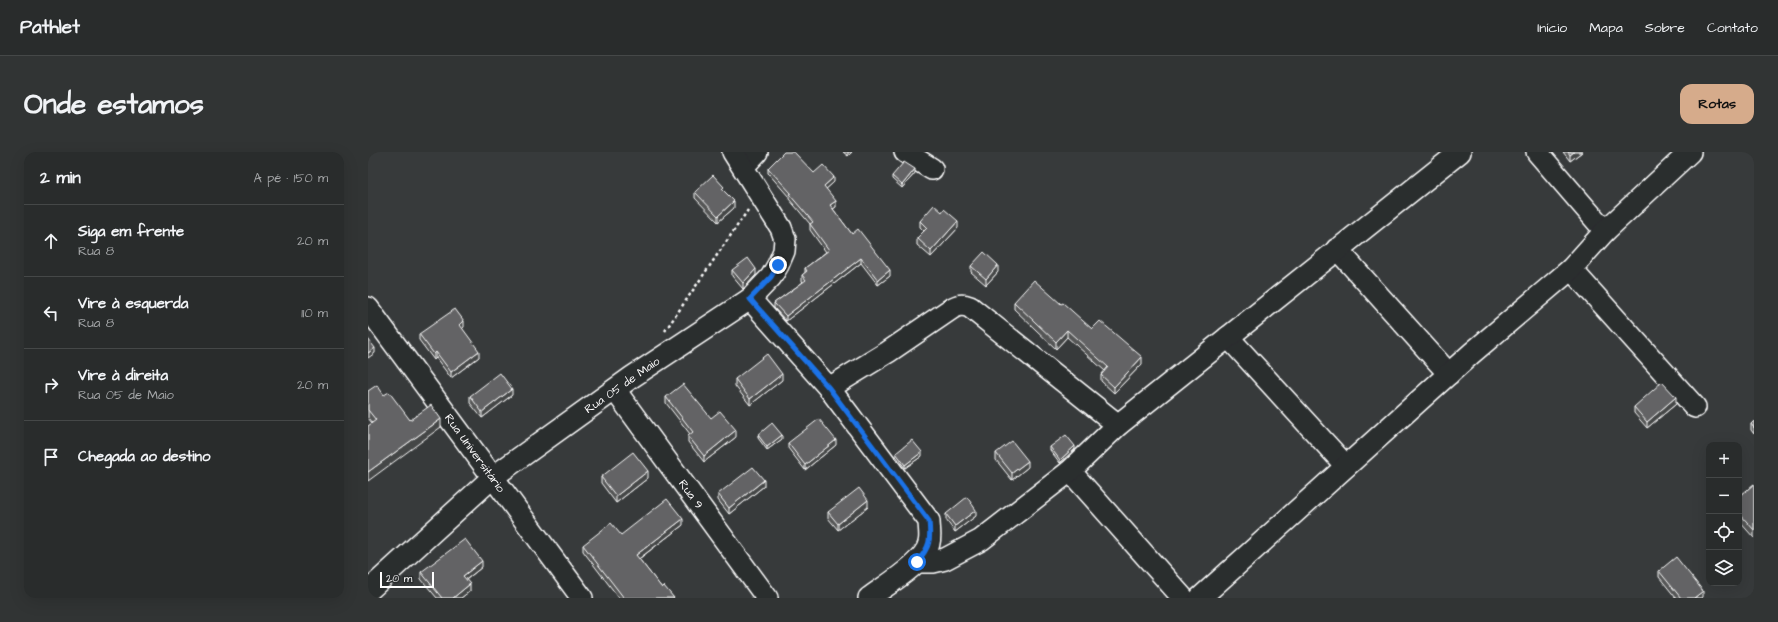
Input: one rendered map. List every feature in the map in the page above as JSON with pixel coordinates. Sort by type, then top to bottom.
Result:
[{"type":"street","points":[[738,160],[757,152]]},
{"type":"street","points":[[905,152],[932,169]]},
{"type":"street","points":[[917,562],[932,562],[955,554],[982,540],[1070,471],[1118,425],[1460,152]]},
{"type":"street","points":[[1537,152],[1605,231]]},
{"type":"street","points":[[1200,598],[1449,374],[1571,268],[1605,231],[1690,152]]},
{"type":"street","name":"Rua 05 de Maio","points":[[368,592],[493,477],[615,390],[750,299],[771,277],[784,251],[785,239],[781,228],[738,160]]},
{"type":"street","points":[[1338,250],[1449,374]]},
{"type":"street","points":[[1571,268],[1695,407]]},
{"type":"street","points":[[750,299],[829,388],[955,554]]},
{"type":"street","points":[[829,388],[888,352],[951,309],[958,305],[964,304],[970,307],[1118,425]]},
{"type":"street","name":"Rua Universitário","points":[[368,308],[582,598]]},
{"type":"street","points":[[1228,337],[1346,466]]},
{"type":"street","name":"Rua 9","points":[[615,390],[767,598]]},
{"type":"street","points":[[1070,471],[1183,598]]},
{"type":"street","points":[[869,598],[917,562],[925,553],[929,544],[929,521]]},
{"type":"path","points":[[661,337],[759,194]]},
{"type":"building","points":[[784,152],[794,152],[814,173],[823,165],[834,177],[824,186],[836,201],[830,205],[852,234],[858,229],[890,270],[878,280],[861,258],[786,316],[774,303],[806,280],[802,275],[807,271],[805,268],[829,250],[810,224],[813,222],[789,194],[791,193],[768,168]]},
{"type":"building","points":[[904,162],[915,169],[902,185],[892,176]]},
{"type":"building","points":[[713,175],[724,187],[722,189],[734,201],[718,216],[695,192]]},
{"type":"building","points":[[934,205],[942,212],[944,209],[958,221],[931,251],[917,238],[927,228],[920,221]]},
{"type":"building","points":[[984,252],[998,265],[986,279],[971,266]]},
{"type":"building","points":[[748,258],[756,269],[743,283],[732,270]]},
{"type":"building","points":[[1034,280],[1092,329],[1100,321],[1142,357],[1114,387],[1101,375],[1108,367],[1067,330],[1056,342],[1014,302]]},
{"type":"building","points":[[455,309],[464,321],[460,325],[479,351],[451,372],[436,352],[434,354],[419,334]]},
{"type":"building","points":[[368,339],[375,348],[368,353]]},
{"type":"building","points":[[767,354],[782,374],[750,399],[735,379]]},
{"type":"building","points":[[500,373],[512,389],[482,412],[470,396]]},
{"type":"building","points":[[1662,382],[1676,397],[1647,422],[1634,407]]},
{"type":"building","points":[[683,384],[711,418],[720,411],[736,430],[704,456],[688,436],[693,432],[666,397]]},
{"type":"building","points":[[377,385],[384,395],[389,392],[410,420],[431,405],[441,419],[368,472],[368,426],[376,420],[368,410],[368,391]]},
{"type":"building","points":[[819,419],[836,440],[805,465],[788,443]]},
{"type":"building","points":[[1754,421],[1754,428],[1751,424]]},
{"type":"building","points":[[772,423],[782,435],[767,447],[758,435]]},
{"type":"building","points":[[1066,435],[1075,446],[1060,460],[1050,447]]},
{"type":"building","points":[[912,440],[922,452],[905,465],[896,453]]},
{"type":"building","points":[[1012,441],[1028,461],[1012,473],[996,453]]},
{"type":"building","points":[[633,452],[648,471],[616,496],[601,477]]},
{"type":"building","points":[[753,467],[764,480],[729,508],[718,494]]},
{"type":"building","points":[[1754,484],[1754,530],[1742,516],[1742,494]]},
{"type":"building","points":[[859,488],[868,500],[838,524],[828,512]]},
{"type":"building","points":[[967,497],[976,510],[955,526],[946,514]]},
{"type":"building","points":[[667,499],[683,519],[636,555],[662,588],[664,586],[674,598],[624,598],[583,545],[611,523],[621,535]]},
{"type":"building","points":[[465,539],[482,561],[463,576],[470,584],[453,598],[442,598],[421,572]]},
{"type":"building","points":[[1676,557],[1703,591],[1694,598],[1681,598],[1659,571]]},
{"type":"route","points":[[778,265],[771,277],[750,299],[829,388],[929,521],[929,544],[925,553],[917,562]]}]
